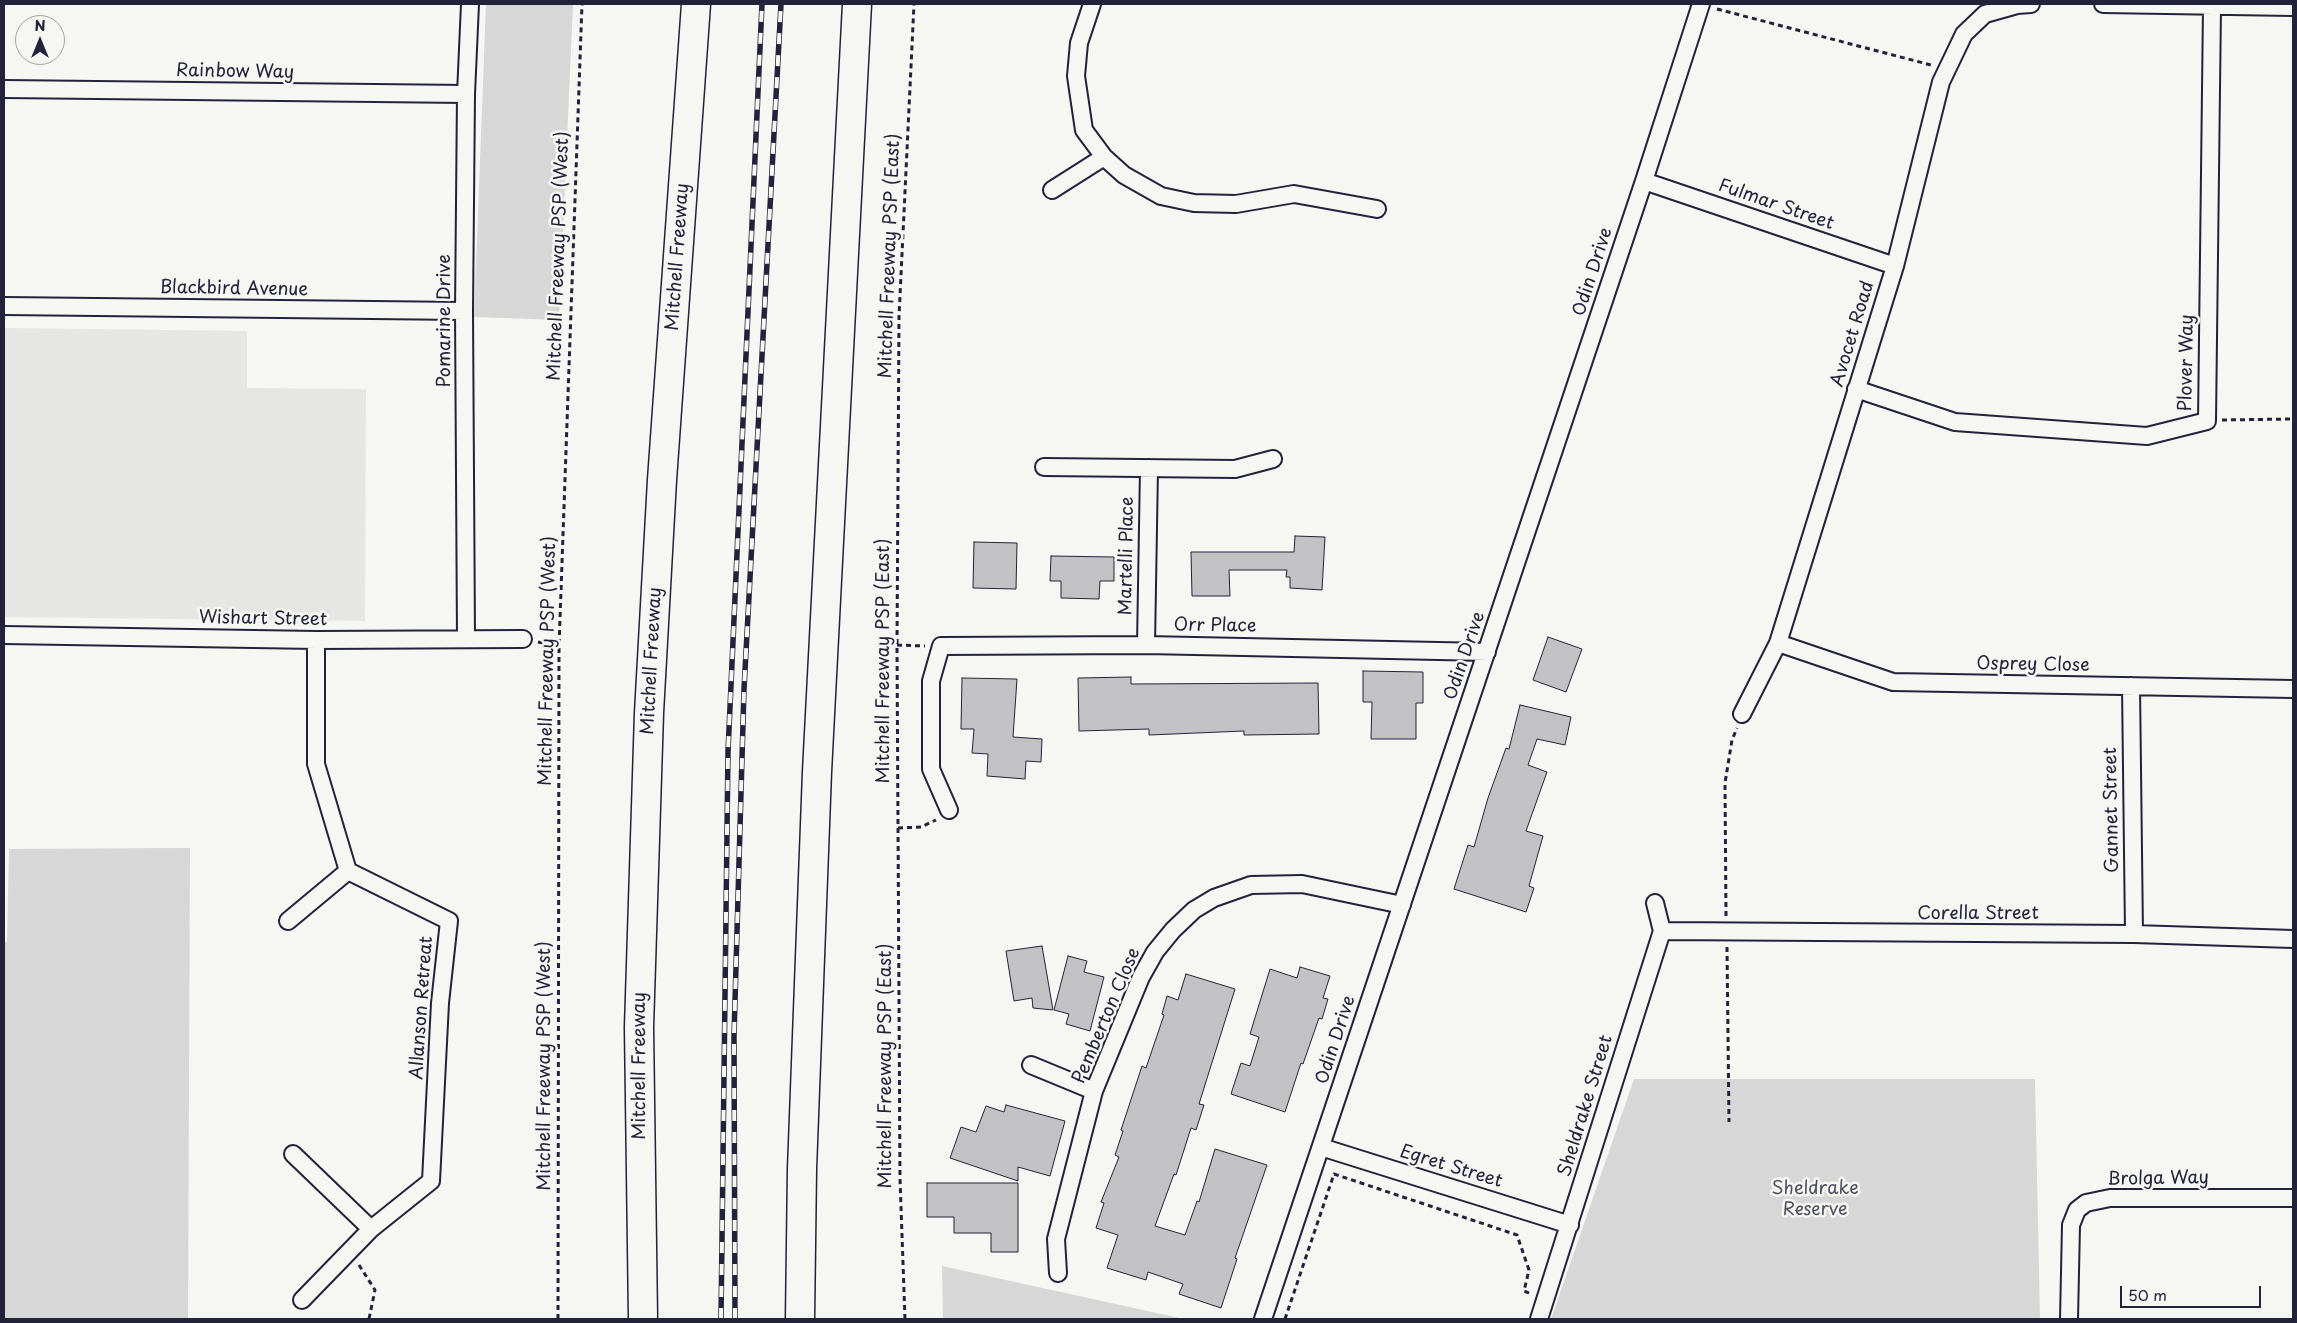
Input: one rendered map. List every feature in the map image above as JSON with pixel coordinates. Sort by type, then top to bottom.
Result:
[{"type":"highway","name":"Mitchell Freeway","points":[[642,1319],[639,1027],[649,713],[662,480],[696,4]]},
{"type":"highway","points":[[800,1319],[802,1169],[817,772],[857,4]]},
{"type":"highway","points":[[802,1169],[819,1319]]},
{"type":"street","name":"Pomarine Drive","points":[[466,638],[464,311],[466,94],[470,4]]},
{"type":"street","points":[[1092,4],[1079,43],[1076,76],[1084,130],[1104,157],[1124,175],[1161,196],[1194,203],[1236,204],[1294,194],[1377,209]]},
{"type":"street","name":"Avocet Road","points":[[1742,714],[1778,643],[1895,266],[1941,82],[1964,34],[1985,14],[2017,5],[2031,4]]},
{"type":"street","points":[[2103,4],[2293,7]]},
{"type":"street","name":"Odin Drive","points":[[1263,1319],[1488,652],[1644,181],[1706,5]]},
{"type":"street","name":"Plover Way","points":[[1856,389],[1955,422],[2148,436],[2207,421],[2212,7]]},
{"type":"street","name":"Rainbow Way","points":[[4,89],[466,94]]},
{"type":"street","points":[[1052,190],[1104,157]]},
{"type":"street","name":"Fulmar Street","points":[[1644,181],[1895,266]]},
{"type":"street","name":"Blackbird Avenue","points":[[4,306],[464,311]]},
{"type":"street","points":[[1044,467],[1235,469],[1273,459]]},
{"type":"street","name":"Martelli Place","points":[[1146,645],[1149,468]]},
{"type":"street","name":"Wishart Street","points":[[4,635],[316,640],[523,639]]},
{"type":"street","points":[[288,921],[348,871],[316,764],[316,640]]},
{"type":"street","name":"Osprey Close","points":[[1778,643],[1893,682],[2293,689]]},
{"type":"street","name":"Orr Place","points":[[941,646],[1146,645],[1488,652]]},
{"type":"street","points":[[941,646],[931,681],[931,769],[948,808]]},
{"type":"street","name":"Gannet Street","points":[[2131,686],[2134,934]]},
{"type":"street","name":"Allanson Retreat","points":[[302,1300],[371,1229],[430,1181],[440,1003],[449,921],[348,871]]},
{"type":"street","name":"Pemberton Close","points":[[1058,1273],[1056,1240],[1094,1091],[1142,977],[1155,952],[1173,930],[1201,906],[1233,890],[1252,885],[1280,883],[1316,886],[1402,905]]},
{"type":"street","points":[[1655,903],[1662,931]]},
{"type":"street","name":"Corella Street","points":[[1662,931],[2134,934],[2293,939]]},
{"type":"street","name":"Sheldrake Street","points":[[1539,1319],[1662,931]]},
{"type":"street","points":[[1031,1065],[1094,1091]]},
{"type":"street","name":"Egret Street","points":[[1321,1148],[1570,1225]]},
{"type":"street","points":[[293,1154],[371,1229]]},
{"type":"street","name":"Brolga Way","points":[[2069,1319],[2071,1225],[2077,1210],[2086,1204],[2110,1198],[2293,1198]]},
{"type":"path","name":"Mitchell Freeway PSP (West)","points":[[558,1319],[560,647],[582,4]]},
{"type":"path","name":"Mitchell Freeway PSP (East)","points":[[905,1319],[900,1179],[897,645],[899,317],[914,4]]},
{"type":"path","points":[[1706,5],[1930,64],[1947,71]]},
{"type":"path","points":[[2207,421],[2293,419]]},
{"type":"path","points":[[897,645],[941,646]]},
{"type":"path","points":[[1726,921],[1725,783],[1732,740],[1742,714]]},
{"type":"path","points":[[898,828],[929,825],[948,808]]},
{"type":"path","points":[[1727,945],[1729,1122]]},
{"type":"path","points":[[1285,1319],[1334,1174],[1517,1235],[1529,1270],[1524,1291],[1546,1300]]},
{"type":"path","points":[[351,1251],[375,1290],[369,1319]]},
{"type":"shaded area","points":[[4,328],[247,331],[247,388],[366,389],[365,621],[4,617]]},
{"type":"green space","points":[[486,4],[573,4],[559,320],[474,317]]},
{"type":"green space","points":[[190,848],[188,1319],[4,1319],[4,942],[7,942],[9,849]]},
{"type":"green space","name":"Sheldrake Reserve","points":[[1634,1079],[2035,1079],[2040,1319],[1551,1319]]},
{"type":"green space","points":[[942,1266],[1184,1319],[943,1319]]},
{"type":"building","points":[[1295,536],[1325,537],[1322,590],[1290,588],[1290,577],[1286,577],[1287,570],[1229,570],[1230,596],[1192,596],[1191,552],[1294,552]]},
{"type":"building","points":[[974,542],[1017,543],[1016,589],[973,588]]},
{"type":"building","points":[[1051,556],[1114,557],[1114,581],[1100,581],[1099,599],[1061,598],[1061,581],[1050,581]]},
{"type":"building","points":[[1548,637],[1582,649],[1566,692],[1533,680]]},
{"type":"building","points":[[1363,671],[1423,672],[1423,703],[1416,703],[1416,739],[1371,739],[1372,702],[1363,702]]},
{"type":"building","points":[[1131,677],[1131,684],[1318,683],[1319,734],[1244,735],[1244,731],[1149,735],[1149,729],[1079,731],[1078,678]]},
{"type":"building","points":[[962,678],[1017,679],[1013,737],[1042,739],[1041,762],[1026,761],[1025,779],[987,776],[988,754],[972,753],[974,729],[961,729]]},
{"type":"building","points":[[1520,705],[1571,717],[1565,745],[1537,739],[1528,765],[1547,772],[1526,831],[1543,836],[1529,886],[1534,888],[1526,912],[1454,889],[1468,845],[1474,847],[1488,798],[1506,748],[1509,749]]},
{"type":"building","points":[[1042,946],[1053,1010],[1033,1008],[1032,998],[1014,1001],[1006,951]]},
{"type":"building","points":[[1068,956],[1087,961],[1084,972],[1104,977],[1090,1031],[1066,1024],[1069,1014],[1054,1010]]},
{"type":"building","points":[[1300,967],[1330,976],[1323,998],[1328,999],[1322,1019],[1319,1018],[1303,1064],[1301,1063],[1285,1112],[1231,1094],[1241,1063],[1250,1066],[1259,1037],[1250,1034],[1270,969],[1297,978]]},
{"type":"building","points":[[1186,974],[1235,989],[1199,1104],[1204,1105],[1196,1130],[1191,1128],[1176,1175],[1174,1174],[1155,1226],[1185,1235],[1197,1201],[1199,1202],[1215,1149],[1267,1165],[1235,1258],[1237,1259],[1221,1308],[1179,1294],[1183,1284],[1148,1272],[1146,1280],[1107,1268],[1118,1235],[1096,1228],[1104,1203],[1101,1202],[1119,1157],[1115,1155],[1123,1131],[1121,1130],[1142,1066],[1146,1068],[1164,1015],[1162,1014],[1167,996],[1178,1000]]},
{"type":"building","points":[[1006,1105],[1065,1121],[1050,1176],[1018,1167],[1018,1181],[950,1158],[961,1127],[976,1132],[986,1106],[1004,1112]]},
{"type":"building","points":[[927,1183],[1018,1183],[1018,1252],[991,1252],[991,1233],[954,1233],[954,1217],[927,1217]]},
{"type":"railway","points":[[721,1319],[728,751],[762,4]]},
{"type":"railway","points":[[735,1319],[734,1036],[744,689],[781,4]]}]
